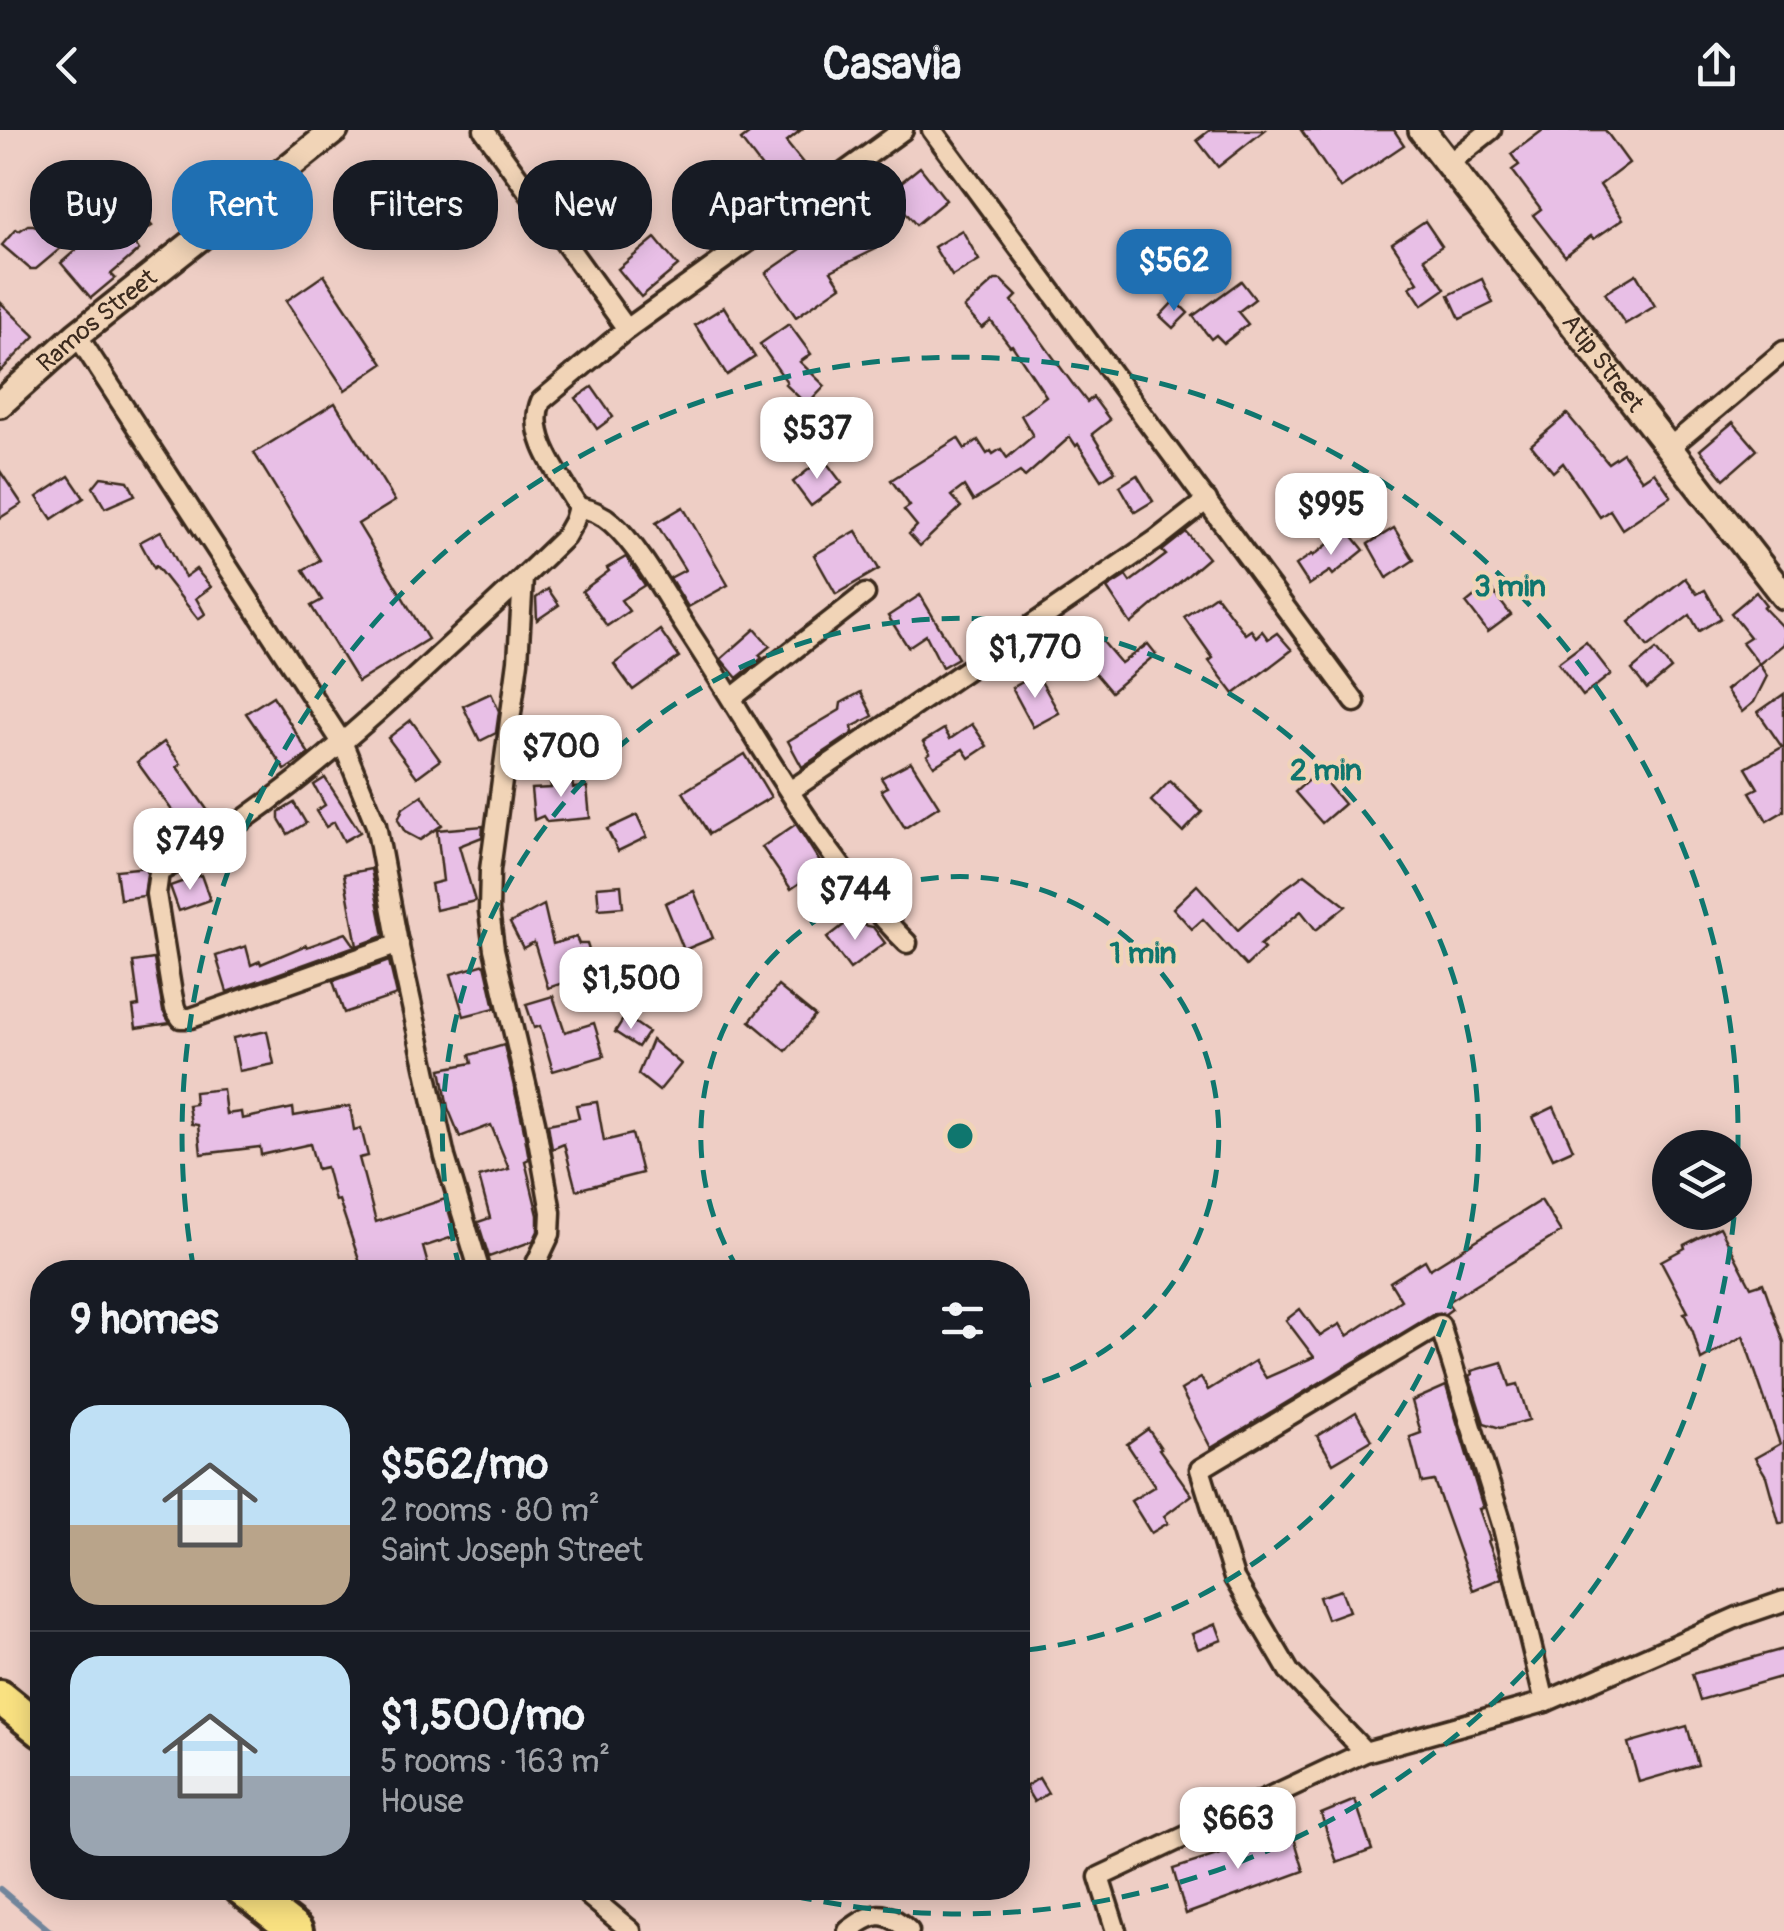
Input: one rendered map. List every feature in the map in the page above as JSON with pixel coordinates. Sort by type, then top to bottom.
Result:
[{"type":"highway","points":[[0,1697],[30,1721]]},
{"type":"highway","points":[[256,1900],[296,1931]]},
{"type":"main road","name":"Ramos Street","points":[[0,404],[77,335],[336,130]]},
{"type":"main road","name":"Atip Street","points":[[1422,130],[1784,596]]},
{"type":"street","points":[[484,130],[627,329]]},
{"type":"street","points":[[399,944],[182,1018],[175,1008],[156,894],[159,872],[303,778],[565,537],[578,507],[542,444],[537,422],[541,401],[627,329],[904,130]]},
{"type":"street","points":[[932,130],[1355,702]]},
{"type":"street","points":[[1448,164],[1491,130]]},
{"type":"street","points":[[77,335],[343,744],[376,825],[445,1157],[476,1260]]},
{"type":"street","points":[[1669,448],[1784,350]]},
{"type":"street","points":[[790,791],[1156,540],[1207,500]]},
{"type":"street","points":[[578,507],[590,509],[614,524],[861,894],[907,944]]},
{"type":"street","points":[[523,578],[518,661],[490,870],[490,911],[494,949],[535,1122],[551,1212],[550,1234],[538,1260]]},
{"type":"street","points":[[732,698],[865,594]]},
{"type":"street","points":[[1365,1752],[1290,1673],[1234,1578],[1200,1469],[1440,1325],[1502,1524],[1545,1702]]},
{"type":"street","points":[[1116,1931],[1098,1877],[1365,1752],[1545,1702],[1740,1616],[1784,1601]]},
{"type":"street","points":[[594,1900],[630,1931]]},
{"type":"street","points":[[848,1931],[860,1922],[889,1915],[908,1931]]},
{"type":"building","points":[[754,130],[801,130],[786,142],[801,160],[756,160],[741,140]]},
{"type":"building","points":[[1210,130],[1265,130],[1218,167],[1197,140]]},
{"type":"building","points":[[1301,130],[1394,130],[1404,145],[1340,188]]},
{"type":"building","points":[[1543,130],[1605,130],[1629,163],[1600,185],[1623,219],[1565,256],[1533,215],[1541,209],[1512,170],[1519,165],[1511,154]]},
{"type":"building","points":[[920,167],[946,200],[916,225],[906,213],[906,178]]},
{"type":"building","points":[[1425,221],[1442,246],[1424,258],[1445,289],[1422,305],[1410,287],[1418,282],[1392,243]]},
{"type":"building","points":[[30,225],[30,250],[59,250],[36,269],[30,269],[2,245],[16,229]]},
{"type":"building","points":[[962,230],[979,260],[952,276],[934,247]]},
{"type":"building","points":[[655,238],[678,266],[641,297],[618,269],[641,250],[652,250]]},
{"type":"building","points":[[76,250],[139,250],[91,298],[61,263]]},
{"type":"building","points":[[800,250],[874,250],[831,271],[841,286],[796,317],[766,273]]},
{"type":"building","points":[[1636,274],[1655,306],[1625,324],[1605,293]]},
{"type":"building","points":[[324,275],[383,364],[345,390],[286,301]]},
{"type":"building","points":[[1482,279],[1493,303],[1460,319],[1449,295]]},
{"type":"building","points":[[995,280],[1001,280],[1017,296],[1012,301],[1072,383],[1087,402],[1093,397],[1110,420],[1092,434],[1115,471],[1101,480],[1070,437],[1025,477],[1020,472],[973,501],[964,486],[951,496],[961,507],[920,546],[909,534],[917,526],[904,510],[910,506],[891,480],[958,438],[965,449],[978,440],[987,454],[1001,449],[1007,458],[1033,436],[1021,415],[1046,396],[991,321],[982,328],[964,308]]},
{"type":"building","points":[[1241,281],[1255,299],[1238,312],[1248,324],[1224,343],[1216,335],[1211,339],[1193,316]]},
{"type":"building","points":[[1175,300],[1188,313],[1173,328],[1160,316]]},
{"type":"building","points":[[0,302],[35,336],[0,372]]},
{"type":"building","points":[[724,307],[755,357],[727,375],[695,325]]},
{"type":"building","points":[[789,324],[811,354],[800,362],[825,386],[807,405],[785,384],[760,344]]},
{"type":"building","points":[[592,387],[613,417],[597,429],[576,398]]},
{"type":"building","points":[[335,403],[395,501],[358,524],[428,639],[358,682],[311,606],[322,600],[303,570],[320,560],[254,453]]},
{"type":"building","points":[[1567,414],[1608,463],[1623,453],[1642,480],[1654,472],[1671,496],[1622,529],[1610,510],[1600,517],[1563,463],[1553,472],[1531,445]]},
{"type":"building","points":[[1733,422],[1757,450],[1724,479],[1700,450]]},
{"type":"building","points":[[823,458],[842,483],[811,506],[793,482]]},
{"type":"building","points":[[0,471],[22,504],[0,518]]},
{"type":"building","points":[[1137,475],[1153,501],[1135,512],[1120,486]]},
{"type":"building","points":[[69,476],[84,498],[52,519],[37,497]]},
{"type":"building","points":[[101,477],[128,481],[135,495],[105,508],[93,487]]},
{"type":"building","points":[[683,507],[728,585],[688,607],[670,578],[685,570],[656,523]]},
{"type":"building","points":[[1394,528],[1414,560],[1387,578],[1368,544]]},
{"type":"building","points":[[1347,529],[1364,550],[1333,575],[1330,571],[1309,585],[1296,565]]},
{"type":"building","points":[[161,531],[185,577],[196,569],[211,587],[196,598],[205,614],[198,619],[154,568],[140,542]]},
{"type":"building","points":[[856,531],[879,569],[836,594],[814,555]]},
{"type":"building","points":[[1186,532],[1208,558],[1131,624],[1107,588],[1126,576],[1130,582],[1166,555],[1162,551]]},
{"type":"building","points":[[626,557],[645,585],[621,600],[629,611],[607,626],[582,591]]},
{"type":"building","points":[[1685,578],[1697,594],[1705,590],[1721,618],[1699,631],[1690,615],[1648,647],[1629,622]]},
{"type":"building","points":[[1488,585],[1511,615],[1488,632],[1466,603]]},
{"type":"building","points":[[548,589],[559,605],[537,620],[536,598]]},
{"type":"building","points":[[1756,592],[1766,605],[1763,607],[1784,629],[1784,644],[1759,664],[1742,642],[1750,637],[1731,613]]},
{"type":"building","points":[[920,595],[958,658],[942,667],[926,635],[908,647],[888,616]]},
{"type":"building","points":[[1216,595],[1245,634],[1251,630],[1256,637],[1262,631],[1268,639],[1277,633],[1292,650],[1234,694],[1184,617]]},
{"type":"building","points":[[755,629],[770,646],[759,655],[762,658],[737,678],[721,659]]},
{"type":"building","points":[[660,630],[679,657],[633,690],[614,664]]},
{"type":"building","points":[[1098,636],[1121,663],[1148,644],[1156,654],[1111,692],[1078,653]]},
{"type":"building","points":[[1586,642],[1611,674],[1583,696],[1558,663]]},
{"type":"building","points":[[1656,650],[1671,669],[1647,689],[1632,670]]},
{"type":"building","points":[[1759,664],[1767,676],[1754,702],[1742,712],[1726,690]]},
{"type":"building","points":[[1037,674],[1059,713],[1033,727],[1012,688]]},
{"type":"building","points":[[861,692],[873,716],[852,727],[853,733],[802,767],[788,741],[840,710],[841,703]]},
{"type":"building","points":[[491,693],[499,711],[496,733],[480,741],[463,706]]},
{"type":"building","points":[[1784,694],[1784,811],[1767,821],[1750,792],[1758,788],[1746,768],[1782,747],[1758,712]]},
{"type":"building","points":[[273,696],[309,754],[285,770],[246,713]]},
{"type":"building","points":[[411,720],[440,760],[417,777],[388,738]]},
{"type":"building","points":[[972,724],[987,746],[969,758],[963,749],[934,766],[923,742],[944,729],[950,739]]},
{"type":"building","points":[[164,742],[213,818],[189,834],[137,762]]},
{"type":"building","points":[[745,754],[771,797],[709,834],[683,792]]},
{"type":"building","points":[[911,762],[939,806],[905,828],[881,790],[887,787],[881,778]]},
{"type":"building","points":[[571,771],[573,788],[587,787],[590,818],[547,822],[543,816],[534,820],[531,789],[551,788],[549,773]]},
{"type":"building","points":[[1317,772],[1344,804],[1322,823],[1295,792]]},
{"type":"building","points":[[325,778],[360,832],[344,841],[334,822],[326,827],[316,811],[325,805],[314,785]]},
{"type":"building","points":[[1170,781],[1202,812],[1183,832],[1151,801]]},
{"type":"building","points":[[422,795],[442,825],[420,840],[405,832],[398,820],[403,808]]},
{"type":"building","points":[[294,803],[306,823],[288,834],[279,812]]},
{"type":"building","points":[[637,815],[647,837],[618,851],[607,829]]},
{"type":"building","points":[[796,824],[823,867],[791,889],[762,847]]},
{"type":"building","points":[[483,826],[482,837],[459,846],[475,901],[436,910],[431,884],[443,881],[437,830]]},
{"type":"building","points":[[148,867],[144,896],[120,899],[116,870]]},
{"type":"building","points":[[371,869],[384,936],[357,946],[344,874]]},
{"type":"building","points":[[1305,874],[1346,906],[1316,930],[1301,911],[1260,945],[1264,949],[1246,966],[1203,919],[1192,929],[1173,908],[1197,885],[1238,930]]},
{"type":"building","points":[[201,875],[210,900],[179,911],[170,886]]},
{"type":"building","points":[[621,885],[623,907],[599,909],[597,887]]},
{"type":"building","points":[[694,891],[713,938],[684,950],[665,903]]},
{"type":"building","points":[[544,905],[553,944],[576,937],[579,944],[587,944],[596,972],[548,988],[534,942],[523,948],[510,923]]},
{"type":"building","points":[[845,924],[873,927],[885,943],[850,969],[827,938]]},
{"type":"building","points":[[346,933],[355,946],[227,992],[216,956],[246,946],[251,965],[260,961],[261,964]]},
{"type":"building","points":[[154,959],[163,1011],[170,1023],[136,1028],[133,1007],[139,1006],[133,962]]},
{"type":"building","points":[[389,961],[397,995],[344,1013],[333,981]]},
{"type":"building","points":[[485,964],[495,1008],[464,1016],[451,974]]},
{"type":"building","points":[[778,986],[815,1016],[786,1051],[750,1021]]},
{"type":"building","points":[[553,996],[565,1032],[594,1023],[604,1056],[553,1071],[540,1026],[534,1028],[526,1004]]},
{"type":"building","points":[[625,1016],[648,1032],[638,1047],[615,1032]]},
{"type":"building","points":[[267,1031],[274,1064],[239,1071],[233,1038]]},
{"type":"building","points":[[652,1040],[681,1064],[659,1091],[638,1074]]},
{"type":"building","points":[[504,1045],[523,1125],[529,1159],[525,1161],[538,1231],[533,1241],[489,1257],[478,1222],[490,1218],[479,1177],[509,1169],[491,1125],[460,1137],[448,1108],[441,1069],[472,1063],[470,1055]]},
{"type":"building","points":[[223,1089],[226,1114],[241,1112],[242,1119],[293,1108],[294,1116],[350,1106],[354,1130],[361,1128],[368,1156],[359,1158],[376,1222],[445,1199],[456,1236],[423,1247],[427,1260],[359,1260],[326,1167],[317,1169],[310,1144],[261,1155],[260,1147],[201,1154],[198,1125],[191,1124],[188,1105],[195,1104],[194,1092]]},
{"type":"building","points":[[597,1102],[604,1141],[632,1134],[642,1173],[576,1190],[564,1144],[552,1149],[548,1124],[579,1118],[576,1105]]},
{"type":"building","points":[[1554,1107],[1573,1149],[1553,1158],[1533,1117]]},
{"type":"building","points":[[1541,1200],[1561,1232],[1447,1302],[1452,1309],[1445,1314],[1434,1314],[1211,1448],[1181,1390],[1201,1378],[1208,1390],[1255,1361],[1266,1378],[1314,1357],[1286,1320],[1300,1309],[1320,1336],[1340,1324],[1347,1336],[1401,1300],[1390,1282],[1425,1260],[1430,1269]]},
{"type":"building","points":[[1722,1230],[1751,1287],[1763,1283],[1784,1342],[1784,1523],[1779,1523],[1766,1476],[1755,1458],[1780,1444],[1743,1336],[1701,1360],[1684,1313],[1688,1312],[1661,1261],[1685,1248],[1684,1245]]},
{"type":"building","points":[[1502,1362],[1510,1386],[1518,1384],[1529,1420],[1500,1428],[1484,1423],[1469,1376],[1471,1371]]},
{"type":"building","points":[[1446,1386],[1483,1508],[1479,1509],[1488,1541],[1502,1578],[1473,1590],[1434,1481],[1422,1483],[1410,1437],[1421,1433],[1412,1401]]},
{"type":"building","points":[[1356,1412],[1372,1440],[1333,1463],[1317,1436]]},
{"type":"building","points":[[1148,1429],[1192,1495],[1164,1516],[1168,1523],[1151,1533],[1131,1501],[1155,1486],[1127,1444]]},
{"type":"building","points":[[1341,1590],[1349,1611],[1327,1619],[1319,1597]]},
{"type":"building","points":[[1216,1624],[1222,1640],[1198,1649],[1192,1634]]},
{"type":"building","points":[[1784,1649],[1784,1676],[1700,1700],[1692,1674]]},
{"type":"building","points":[[1687,1726],[1698,1765],[1639,1782],[1628,1743]]},
{"type":"building","points":[[1039,1778],[1048,1793],[1034,1802],[1030,1784]]},
{"type":"building","points":[[1355,1800],[1372,1850],[1337,1863],[1321,1814]]},
{"type":"building","points":[[1292,1831],[1304,1871],[1186,1914],[1173,1869]]},
{"type":"waterway","points":[[0,1889],[50,1931]]}]
